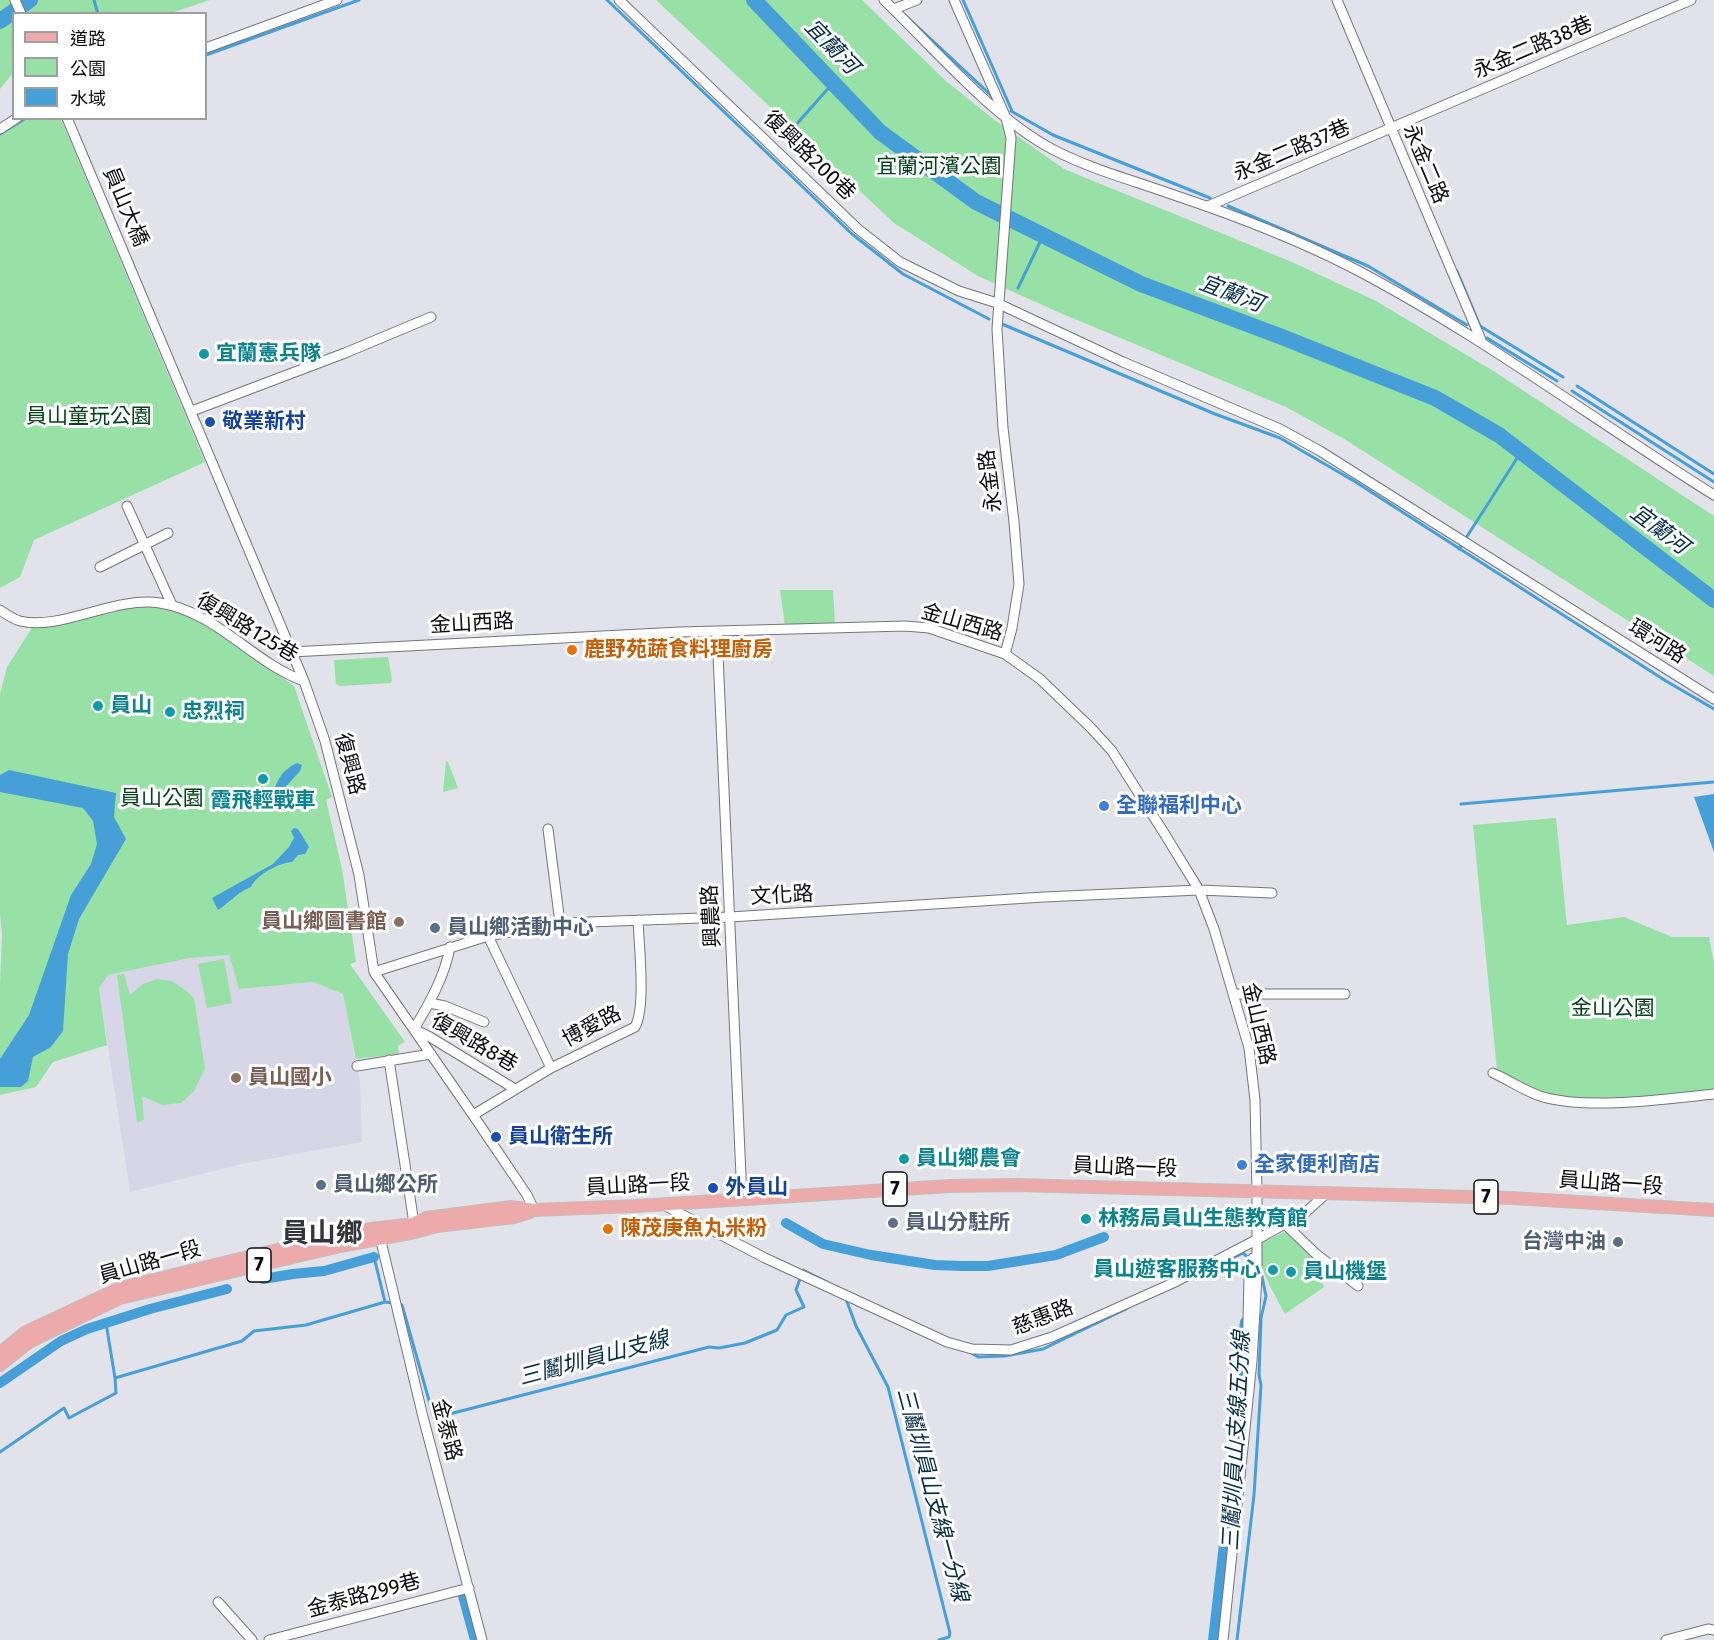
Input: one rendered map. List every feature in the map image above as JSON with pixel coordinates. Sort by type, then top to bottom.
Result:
[{"type":"main road","name":"員山路一段","points":[[0,1353],[26,1332],[120,1288],[306,1243],[414,1228],[426,1218],[511,1207],[534,1210],[950,1186],[1015,1185],[1511,1198],[1714,1210]]},
{"type":"main road","name":"員山路一段","points":[[0,1365],[29,1342],[120,1298],[379,1233]]},
{"type":"street","points":[[207,48],[337,0]]},
{"type":"street","name":"復興路200巷","points":[[619,0],[858,229],[900,262],[959,291],[997,303],[1123,362],[1280,429],[1329,457],[1611,635]]},
{"type":"street","points":[[884,0],[1006,118],[1050,148],[1081,163],[1208,206],[1345,264],[1412,299],[1482,342],[1712,494]]},
{"type":"street","points":[[894,9],[917,0]]},
{"type":"street","name":"永金路","points":[[954,0],[1006,118],[1011,138],[997,303],[997,328],[1001,408],[1019,584],[1005,654]]},
{"type":"street","name":"永金二路","points":[[1336,0],[1482,342]]},
{"type":"street","name":"永金二路38巷","points":[[1390,128],[1690,0]]},
{"type":"street","points":[[0,129],[14,120]]},
{"type":"street","name":"員山大橋","points":[[69,120],[149,309]]},
{"type":"street","name":"永金二路37巷","points":[[1208,206],[1390,128]]},
{"type":"street","name":"復興路","points":[[149,309],[304,681],[325,741],[359,875],[374,972],[527,1195],[534,1210]]},
{"type":"street","points":[[192,411],[345,353],[430,317]]},
{"type":"street","points":[[127,506],[172,605]]},
{"type":"street","points":[[100,567],[168,533]]},
{"type":"street","name":"復興路125巷","points":[[0,610],[18,621],[42,623],[139,602],[172,605],[190,612],[234,637],[284,674],[304,681]]},
{"type":"street","name":"金山西路","points":[[291,652],[717,632],[905,626],[928,628],[1005,654],[1040,679],[1112,751],[1199,890],[1214,929],[1249,1048],[1253,1086],[1257,1191],[1257,1276],[1250,1384],[1223,1640]]},
{"type":"street","name":"興農路","points":[[717,632],[742,1198]]},
{"type":"street","name":"環河路","points":[[1611,635],[1714,699]]},
{"type":"street","points":[[548,829],[560,923]]},
{"type":"street","name":"文化路","points":[[374,972],[488,936],[560,923],[730,917],[1044,897],[1199,890],[1272,893]]},
{"type":"street","name":"博愛路","points":[[473,1115],[550,1068],[635,1027],[639,1020],[640,1002],[638,920]]},
{"type":"street","points":[[488,936],[550,1068]]},
{"type":"street","points":[[414,1029],[429,1004],[448,959],[450,947]]},
{"type":"street","points":[[1234,994],[1345,994]]},
{"type":"street","points":[[429,1004],[445,1006],[484,1022]]},
{"type":"street","name":"復興路8巷","points":[[414,1029],[515,1089]]},
{"type":"street","points":[[357,1066],[430,1054]]},
{"type":"street","points":[[389,1060],[414,1228]]},
{"type":"street","points":[[1493,1073],[1544,1097],[1584,1103],[1714,1094]]},
{"type":"street","name":"慈惠路","points":[[662,1204],[765,1258],[947,1342],[972,1350],[1011,1350],[1052,1337],[1173,1283],[1306,1212],[1329,1192]]},
{"type":"street","points":[[1285,1224],[1315,1253],[1358,1286]]},
{"type":"street","name":"金泰路","points":[[379,1233],[423,1416],[482,1640]]},
{"type":"street","name":"金泰路299巷","points":[[269,1640],[469,1588]]},
{"type":"street","points":[[218,1602],[252,1640]]},
{"type":"street","points":[[1666,1640],[1708,1629],[1714,1630]]},
{"type":"shaded area","name":"員山國小","points":[[229,955],[239,989],[313,982],[343,994],[360,1083],[362,1142],[246,1163],[130,1192],[99,988],[108,975],[190,958]]},
{"type":"green space","points":[[0,0],[210,0],[174,12],[12,12],[12,74],[0,89]]},
{"type":"green space","name":"宜蘭河濱公園","points":[[656,0],[862,0],[947,82],[996,121],[1064,169],[1292,262],[1376,301],[1495,372],[1714,516],[1714,676],[1346,440],[1286,407],[1058,312],[978,276],[894,223]]},
{"type":"green space","name":"員山童玩公園","points":[[12,119],[61,120],[205,462],[34,540],[20,577],[0,588],[0,127]]},
{"type":"green space","points":[[780,590],[833,590],[835,624],[785,626]]},
{"type":"green space","name":"員山公園","points":[[154,605],[173,609],[210,626],[294,686],[332,797],[326,800],[342,869],[356,962],[350,964],[405,1042],[398,1046],[399,1054],[356,1059],[343,994],[313,982],[239,989],[229,955],[190,958],[108,975],[99,988],[107,1045],[53,1062],[36,1087],[0,1095],[2,934],[0,913],[0,694],[7,667],[33,626],[137,606]]},
{"type":"green space","points":[[388,657],[391,683],[340,686],[336,684],[334,660]]},
{"type":"green space","points":[[446,761],[458,788],[443,792]]},
{"type":"green space","name":"金山公園","points":[[1556,818],[1567,925],[1624,917],[1672,937],[1709,937],[1714,964],[1714,1089],[1628,1098],[1582,1099],[1543,1092],[1497,1070],[1473,825]]},
{"type":"green space","points":[[224,959],[232,1003],[207,1008],[198,964]]},
{"type":"green space","points":[[124,974],[130,995],[143,984],[157,979],[172,981],[194,998],[205,1069],[194,1091],[181,1103],[162,1105],[142,1096],[144,1120],[137,1122],[117,975]]},
{"type":"green space","name":"員山機堡","points":[[1285,1232],[1295,1237],[1325,1264],[1319,1273],[1324,1287],[1285,1314],[1264,1271],[1259,1243]]},
{"type":"water","points":[[297,763],[302,765],[300,771],[281,792],[273,806],[270,804],[279,779],[286,770]]},
{"type":"water","points":[[9,770],[116,793],[114,817],[126,839],[79,919],[68,954],[63,1031],[51,1047],[33,1057],[28,1081],[21,1087],[0,1087],[0,1059],[29,1015],[71,895],[91,864],[97,844],[93,821],[83,808],[0,792],[0,775]]},
{"type":"water","points":[[1714,794],[1714,852],[1694,797]]},
{"type":"water","points":[[294,828],[298,829],[309,847],[305,854],[298,855],[292,862],[275,867],[263,874],[251,887],[218,910],[212,898],[273,864],[289,847],[294,838],[291,831]]},
{"type":"waterway","name":"宜蘭河","points":[[13,12],[30,0]]},
{"type":"waterway","points":[[94,0],[97,12]]},
{"type":"waterway","points":[[207,55],[359,0]]},
{"type":"waterway","points":[[607,0],[852,234],[903,274],[989,319]]},
{"type":"waterway","name":"宜蘭河","points":[[754,0],[880,132],[976,202],[1141,284],[1435,398],[1499,435],[1714,600]]},
{"type":"waterway","points":[[963,0],[1012,111]]},
{"type":"waterway","name":"宜蘭河","points":[[0,21],[12,13]]},
{"type":"waterway","points":[[905,15],[994,98]]},
{"type":"waterway","points":[[794,127],[833,83]]},
{"type":"waterway","points":[[1011,111],[1053,135],[1210,198]]},
{"type":"waterway","points":[[0,134],[23,120]]},
{"type":"waterway","points":[[1228,206],[1368,266],[1467,325]]},
{"type":"waterway","points":[[1018,288],[1040,242]]},
{"type":"waterway","points":[[1457,271],[1480,326],[1563,377]]},
{"type":"waterway","points":[[1002,324],[1215,414],[1280,438],[1354,481],[1666,681],[1714,709]]},
{"type":"waterway","points":[[1487,338],[1557,381]]},
{"type":"waterway","points":[[1577,386],[1714,474]]},
{"type":"waterway","points":[[1572,391],[1714,482]]},
{"type":"waterway","points":[[1459,549],[1521,452]]},
{"type":"waterway","points":[[1461,804],[1714,782]]},
{"type":"waterway","points":[[786,1223],[823,1244],[871,1255],[935,1265],[988,1266],[1056,1255],[1104,1237]]},
{"type":"waterway","name":"三鬮圳員山支線","points":[[1211,1269],[1243,1253],[1250,1259]]},
{"type":"waterway","points":[[374,1257],[385,1302]]},
{"type":"waterway","points":[[263,1279],[324,1271],[374,1257]]},
{"type":"waterway","name":"三鬮圳員山支線","points":[[400,1304],[434,1418],[709,1347],[719,1348],[745,1343],[777,1330],[786,1315],[804,1307],[796,1290],[803,1270],[827,1282]]},
{"type":"waterway","name":"三鬮圳員山支線五分線","points":[[1237,1640],[1254,1495],[1261,1385],[1259,1375],[1261,1318],[1266,1296],[1261,1272]]},
{"type":"waterway","points":[[0,1383],[61,1341],[87,1329],[150,1309],[227,1289]]},
{"type":"waterway","name":"三鬮圳員山支線一分線","points":[[846,1299],[856,1326],[888,1387],[950,1633],[949,1637],[939,1640]]},
{"type":"waterway","name":"三鬮圳員山支線","points":[[0,1452],[64,1408],[69,1418],[116,1393],[115,1378],[242,1341],[254,1331],[306,1325],[385,1302],[393,1303]]},
{"type":"waterway","name":"三鬮圳員山支線","points":[[970,1352],[978,1357],[1005,1356],[1043,1349],[1126,1309]]},
{"type":"waterway","points":[[1213,1640],[1234,1457],[1237,1382],[1245,1322]]},
{"type":"waterway","points":[[106,1323],[115,1378]]},
{"type":"waterway","points":[[463,1596],[475,1640]]},
{"type":"place","name":"宜蘭憲兵隊","points":[[204,354]]},
{"type":"place","name":"敬業新村","points":[[210,422]]},
{"type":"place","name":"鹿野苑蔬食料理廚房","points":[[572,650]]},
{"type":"place","name":"員山","points":[[98,706]]},
{"type":"place","name":"忠烈祠","points":[[170,712]]},
{"type":"place","name":"霞飛輕戰車","points":[[263,779]]},
{"type":"place","name":"全聯福利中心","points":[[1104,806]]},
{"type":"place","name":"員山鄉圖書館","points":[[399,922]]},
{"type":"place","name":"員山鄉活動中心","points":[[435,928]]},
{"type":"place","name":"員山國小","points":[[236,1078]]},
{"type":"place","name":"員山衛生所","points":[[496,1137]]},
{"type":"place","name":"員山鄉農會","points":[[904,1159]]},
{"type":"place","name":"全家便利商店","points":[[1242,1165]]},
{"type":"place","name":"員山鄉公所","points":[[321,1185]]},
{"type":"place","name":"外員山","points":[[713,1188]]},
{"type":"place","name":"林務局員山生態教育館","points":[[1086,1219]]},
{"type":"place","name":"員山分駐所","points":[[893,1223]]},
{"type":"place","name":"陳茂庚魚丸米粉","points":[[608,1229]]},
{"type":"place","name":"台灣中油","points":[[1618,1242]]},
{"type":"place","name":"員山遊客服務中心","points":[[1273,1270]]},
{"type":"place","name":"員山機堡","points":[[1291,1272]]},
{"type":"district","name":"員山鄉","points":[[322,1234]]}]
